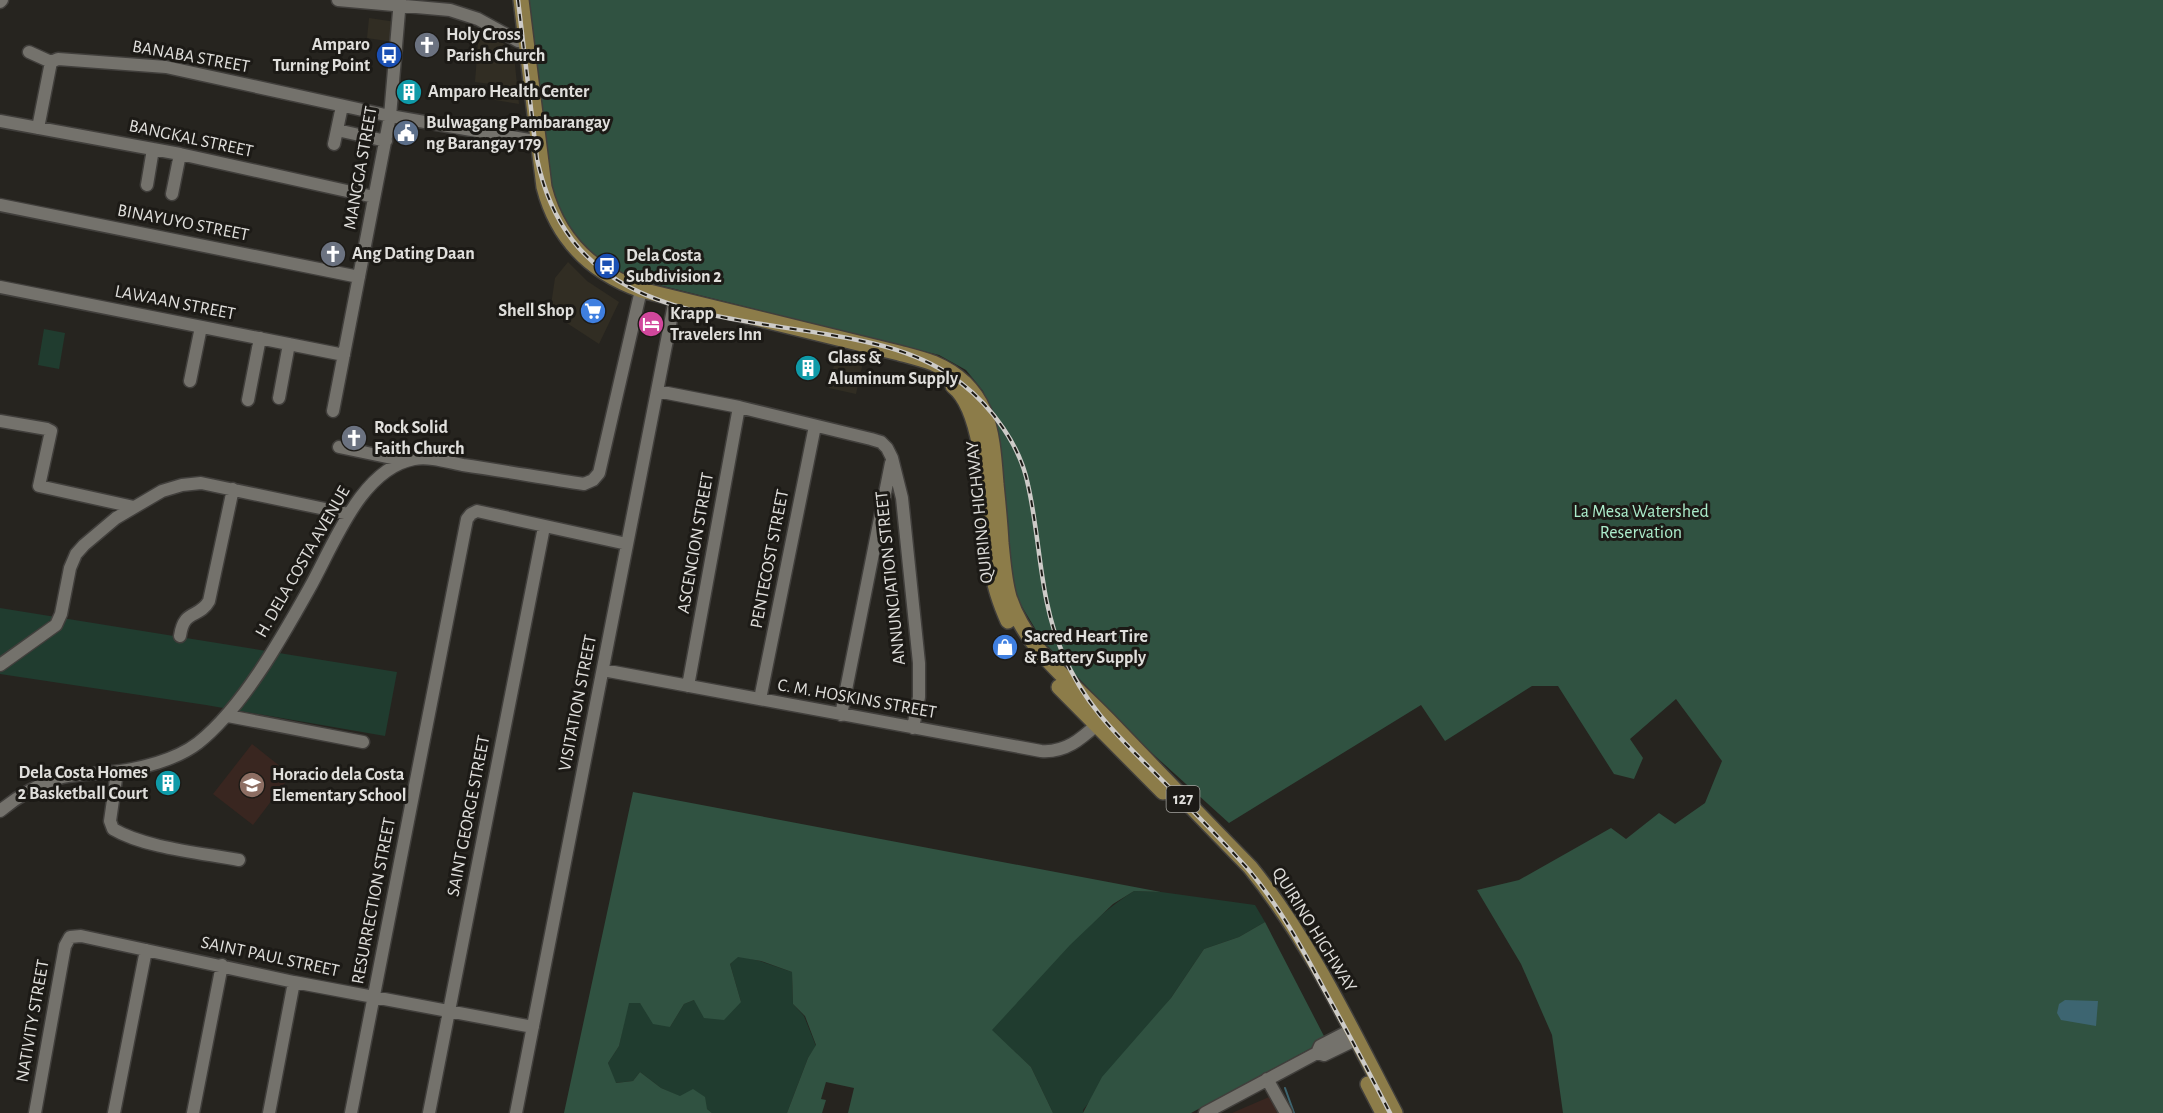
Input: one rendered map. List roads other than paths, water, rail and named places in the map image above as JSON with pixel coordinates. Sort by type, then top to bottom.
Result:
[{"type":"main road","name":"QUIRINO HIGHWAY","points":[[512,0],[522,41]]},
{"type":"main road","name":"QUIRINO HIGHWAY","points":[[521,0],[522,41],[533,139],[543,187],[547,201],[563,232],[596,268],[639,294],[898,353],[934,364],[964,383],[984,409],[989,422],[994,453],[1004,571],[1009,596],[1034,646],[1101,721],[1250,867],[1269,889],[1310,956],[1383,1113]]},
{"type":"main road","name":"QUIRINO HIGHWAY","points":[[1349,1037],[1395,1113]]},
{"type":"street","points":[[338,0],[400,3],[450,10],[489,24],[522,41]]},
{"type":"street","name":"MANGGA STREET","points":[[333,411],[386,141],[400,3]]},
{"type":"street","points":[[29,52],[51,62],[38,128]]},
{"type":"street","name":"BANABA STREET","points":[[51,62],[58,59],[152,65],[390,116],[533,139]]},
{"type":"street","points":[[334,144],[342,106]]},
{"type":"street","name":"BANGKAL STREET","points":[[0,121],[180,154],[374,197]]},
{"type":"street","points":[[337,130],[386,141]]},
{"type":"street","points":[[147,185],[153,149]]},
{"type":"street","points":[[172,194],[180,154]]},
{"type":"street","name":"BINAYUYO STREET","points":[[0,205],[359,277]]},
{"type":"street","name":"LAWAAN STREET","points":[[0,287],[344,355]]},
{"type":"street","name":"H. DELA COSTA AVENUE","points":[[0,811],[11,802],[62,777],[117,771],[159,761],[185,751],[198,743],[228,716],[254,680],[306,595],[358,499],[383,473],[416,458],[584,484],[593,480],[599,473],[639,294]]},
{"type":"street","name":"VISITATION STREET","points":[[516,1113],[675,304]]},
{"type":"street","points":[[190,381],[201,327]]},
{"type":"street","points":[[248,400],[260,338]]},
{"type":"street","points":[[279,398],[289,344]]},
{"type":"street","points":[[657,391],[739,407],[881,442],[887,448],[892,458],[842,715]]},
{"type":"street","name":"ASCENCION STREET","points":[[688,686],[739,407]]},
{"type":"street","points":[[0,421],[51,431],[39,486],[134,507]]},
{"type":"street","name":"PENTECOST STREET","points":[[760,699],[815,426]]},
{"type":"street","points":[[339,447],[406,461]]},
{"type":"street","name":"ANNUNCIATION STREET","points":[[892,458],[902,498],[919,663],[919,697],[913,728]]},
{"type":"street","points":[[0,665],[56,625],[70,568],[76,554],[116,518],[162,491],[182,485],[201,483],[349,514]]},
{"type":"street","points":[[180,636],[186,618],[204,608],[209,601],[233,489]]},
{"type":"street","points":[[114,503],[116,518]]},
{"type":"street","name":"RESURRECTION STREET","points":[[351,1113],[467,519],[477,511],[544,527]]},
{"type":"street","points":[[544,527],[627,544]]},
{"type":"street","name":"SAINT GEORGE STREET","points":[[429,1113],[544,527]]},
{"type":"street","name":"C. M. HOSKINS STREET","points":[[603,670],[1048,752],[1070,747],[1101,721]]},
{"type":"street","points":[[228,716],[363,742]]},
{"type":"street","points":[[117,771],[110,821],[113,829],[169,847],[239,860]]},
{"type":"street","name":"SAINT PAUL STREET","points":[[70,937],[81,936],[294,982],[533,1027]]},
{"type":"street","name":"NATIVITY STREET","points":[[35,1113],[65,946],[70,937]]},
{"type":"street","points":[[114,1113],[146,950]]},
{"type":"street","points":[[193,1113],[222,965]]},
{"type":"street","points":[[269,1113],[294,982]]},
{"type":"street","points":[[1205,1113],[1317,1053],[1320,1046],[1349,1037]]},
{"type":"street","points":[[1267,1079],[1286,1113]]},
{"type":"water","points":[[2065,1000],[2098,1001],[2096,1026],[2061,1020],[2057,1013],[2059,1004]]},
{"type":"waterway","points":[[1285,1088],[1294,1113]]},
{"type":"railway","points":[[518,0],[537,159],[553,209],[578,247],[609,275],[646,295],[687,309],[731,319],[861,341],[913,356],[946,372],[961,383],[994,415],[1011,441],[1024,470],[1049,613],[1063,654],[1082,691],[1131,749],[1247,868],[1269,897],[1308,959],[1390,1113]]},
{"type":"place","name":"Holy Cross Parish Church","points":[[427,45]]},
{"type":"place","name":"Amparo Turning Point","points":[[389,55]]},
{"type":"place","name":"Amparo Health Center","points":[[409,92]]},
{"type":"place","name":"Bulwagang Pambarangay ng Barangay 179","points":[[406,133]]},
{"type":"place","name":"Ang Dating Daan","points":[[333,254]]},
{"type":"place","name":"Dela Costa Subdivision 2","points":[[607,266]]},
{"type":"place","name":"Shell Shop","points":[[593,311]]},
{"type":"place","name":"Krapp Travelers Inn","points":[[651,324]]},
{"type":"place","name":"Glass & Aluminum Supply","points":[[808,368]]},
{"type":"place","name":"Rock Solid Faith Church","points":[[354,438]]},
{"type":"place","name":"Sacred Heart Tire & Battery Supply","points":[[1005,647]]},
{"type":"place","name":"Dela Costa Homes 2 Basketball Court","points":[[168,783]]},
{"type":"place","name":"Horacio dela Costa Elementary School","points":[[252,785]]},
{"type":"park label","name":"La Mesa Watershed Reservation","points":[[1641,522]]}]
